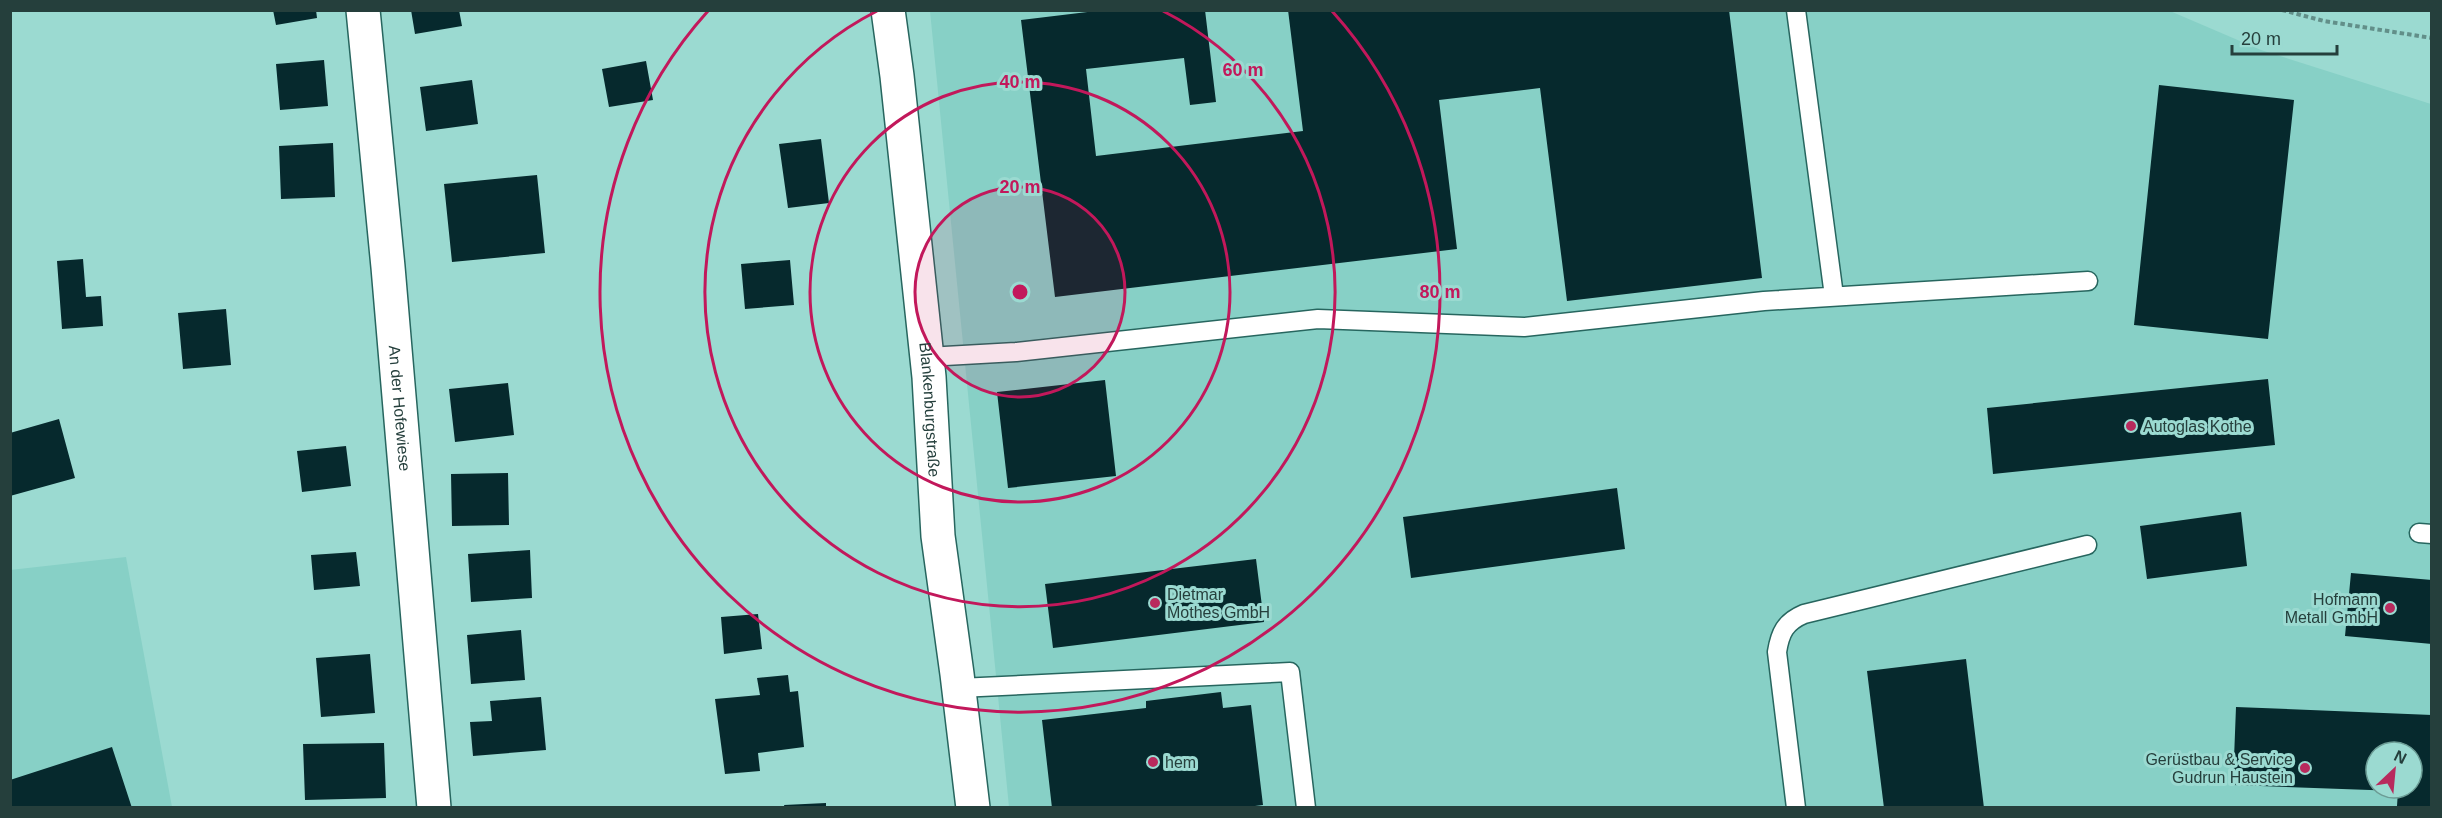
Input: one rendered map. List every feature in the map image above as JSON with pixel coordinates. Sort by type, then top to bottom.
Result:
[{"type":"main road","name":"An der Hofewiese","points":[[363,10],[388,267],[434,807]]},
{"type":"main road","name":"Blankenburgstraße","points":[[888,10],[927,357],[938,536],[973,807]]},
{"type":"lane","points":[[1796,10],[1834,296]]},
{"type":"lane","points":[[927,357],[1016,352],[1318,319],[1524,327],[1764,301],[2088,281]]},
{"type":"lane","points":[[1796,807],[1777,652],[1784,627],[1793,619],[1804,614],[2087,545]]},
{"type":"lane","points":[[959,688],[1290,672],[1306,807]]},
{"type":"path","points":[[2282,10],[2324,21],[2432,38]]},
{"type":"shaded area","points":[[930,11],[2170,11],[2261,50],[2431,104],[2431,807],[1009,807]]},
{"type":"shaded area","points":[[126,557],[172,807],[11,807],[10,570]]},
{"type":"building","points":[[273,10],[316,10],[317,18],[276,25]]},
{"type":"building","points":[[411,10],[459,10],[462,26],[415,34]]},
{"type":"building","points":[[1104,10],[1205,10],[1216,102],[1190,105],[1184,58],[1086,69],[1096,156],[1303,131],[1288,10],[1729,10],[1762,278],[1567,301],[1540,88],[1439,100],[1457,249],[1055,297],[1021,20]]},
{"type":"building","points":[[324,60],[328,106],[280,110],[276,64]]},
{"type":"building","points":[[646,61],[653,100],[609,107],[602,69]]},
{"type":"building","points":[[472,80],[478,124],[426,131],[420,87]]},
{"type":"building","points":[[2159,85],[2294,100],[2268,339],[2134,325]]},
{"type":"building","points":[[821,139],[829,203],[788,208],[779,144]]},
{"type":"building","points":[[333,143],[335,197],[281,199],[279,146]]},
{"type":"building","points":[[537,175],[545,253],[452,262],[444,184]]},
{"type":"building","points":[[83,259],[86,297],[101,296],[103,326],[62,329],[57,261]]},
{"type":"building","points":[[790,260],[794,305],[745,309],[741,264]]},
{"type":"building","points":[[226,309],[231,365],[183,369],[178,313]]},
{"type":"building","name":"Autoglas Kothe","points":[[2268,379],[2275,445],[1993,474],[1987,408]]},
{"type":"building","points":[[1105,380],[1116,476],[1008,488],[997,392]]},
{"type":"building","points":[[508,383],[514,435],[455,442],[449,389]]},
{"type":"building","points":[[59,419],[75,478],[10,496],[10,433]]},
{"type":"building","points":[[346,446],[351,486],[302,492],[297,451]]},
{"type":"building","points":[[508,473],[509,525],[452,526],[451,474]]},
{"type":"building","points":[[1617,488],[1625,549],[1411,578],[1403,517]]},
{"type":"building","points":[[2241,512],[2247,566],[2147,579],[2140,526]]},
{"type":"building","points":[[530,550],[532,598],[471,602],[468,554]]},
{"type":"building","points":[[356,552],[360,586],[314,590],[311,555]]},
{"type":"building","name":"Dietmar Mothes GmbH","points":[[1256,559],[1264,622],[1053,648],[1045,584]]},
{"type":"building","name":"Hofmann Metall GmbH","points":[[2351,573],[2432,580],[2432,644],[2345,636]]},
{"type":"building","points":[[758,614],[762,649],[724,654],[721,617]]},
{"type":"building","points":[[521,630],[525,680],[471,684],[467,635]]},
{"type":"building","points":[[370,654],[375,713],[321,717],[316,658]]},
{"type":"building","points":[[1966,659],[1984,808],[1884,808],[1867,671]]},
{"type":"building","points":[[788,675],[790,692],[798,691],[804,747],[758,753],[760,771],[725,774],[715,699],[760,695],[757,678]]},
{"type":"building","name":"hem","points":[[1221,692],[1223,708],[1251,705],[1263,805],[1239,808],[1052,808],[1042,720],[1146,708],[1146,701]]},
{"type":"building","points":[[541,697],[546,750],[473,756],[470,722],[492,721],[490,701]]},
{"type":"building","name":"Gerüstbau & Service Gudrun Haustein","points":[[2236,707],[2432,715],[2431,808],[2397,806],[2397,800],[2424,800],[2424,740],[2364,740],[2364,790],[2233,785]]},
{"type":"building","points":[[384,743],[386,798],[305,800],[303,744]]},
{"type":"building","points":[[112,747],[132,808],[10,808],[10,780]]},
{"type":"building","points":[[826,803],[826,808],[785,808],[784,805]]},
{"type":"place","name":"Autoglas Kothe","points":[[2131,426]]},
{"type":"place","name":"Dietmar Mothes GmbH","points":[[1155,603]]},
{"type":"place","name":"Hofmann Metall GmbH","points":[[2390,608]]},
{"type":"place","name":"hem","points":[[1153,762]]},
{"type":"place","name":"Gerüstbau & Service Gudrun Haustein","points":[[2305,768]]}]
